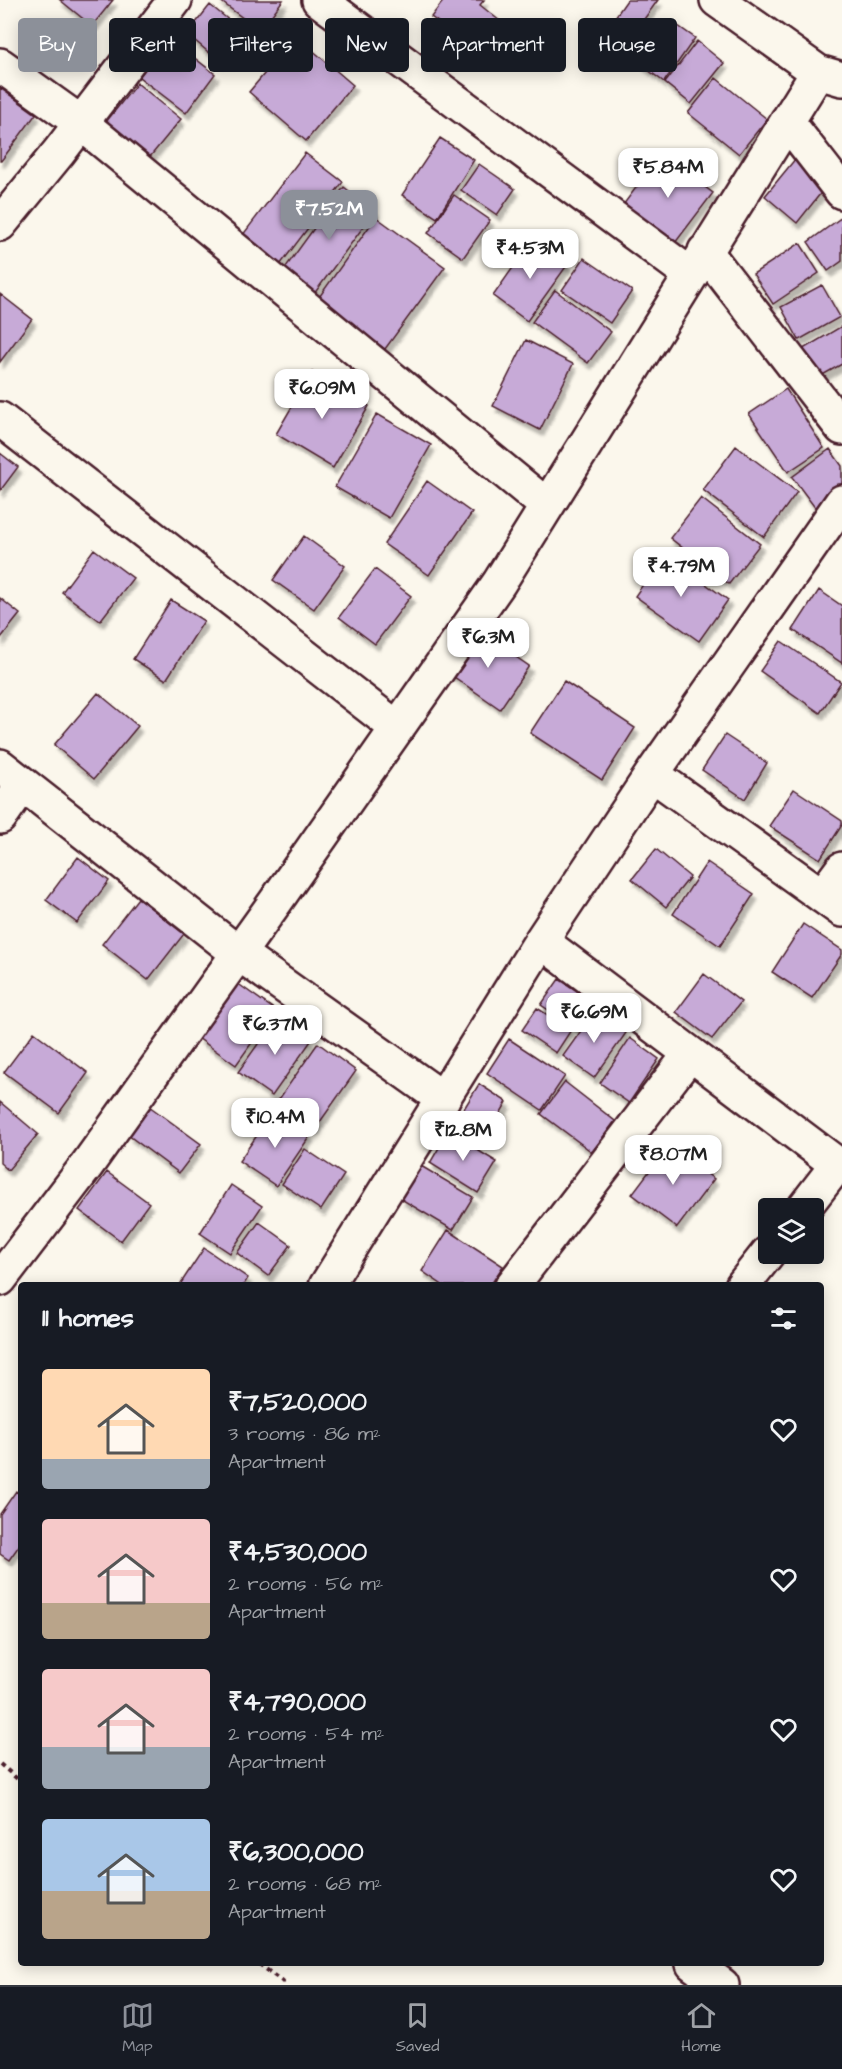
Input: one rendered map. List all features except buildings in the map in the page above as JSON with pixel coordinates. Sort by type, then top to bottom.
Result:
[{"type":"street","points":[[0,224],[175,0]]},
{"type":"street","points":[[319,0],[698,263],[842,428]]},
{"type":"street","points":[[0,1279],[87,1165],[499,583],[787,121],[830,75],[717,0]]},
{"type":"street","points":[[0,65],[81,123],[547,506]]},
{"type":"street","points":[[787,121],[842,192]]},
{"type":"street","points":[[0,419],[397,728]]},
{"type":"street","points":[[329,1282],[541,941],[652,774],[842,502]]},
{"type":"street","points":[[652,774],[832,903],[842,869]]},
{"type":"street","points":[[0,818],[12,775],[238,953],[443,1099]]},
{"type":"street","points":[[541,941],[840,1167],[813,1198]]},
{"type":"street","points":[[515,1282],[690,1054]]},
{"type":"street","points":[[745,1282],[759,1264]]},
{"type":"street","points":[[696,1966],[722,1985]]},
{"type":"path","points":[[0,1764],[18,1779]]},
{"type":"path","points":[[262,1966],[283,1982],[283,1985]]}]
